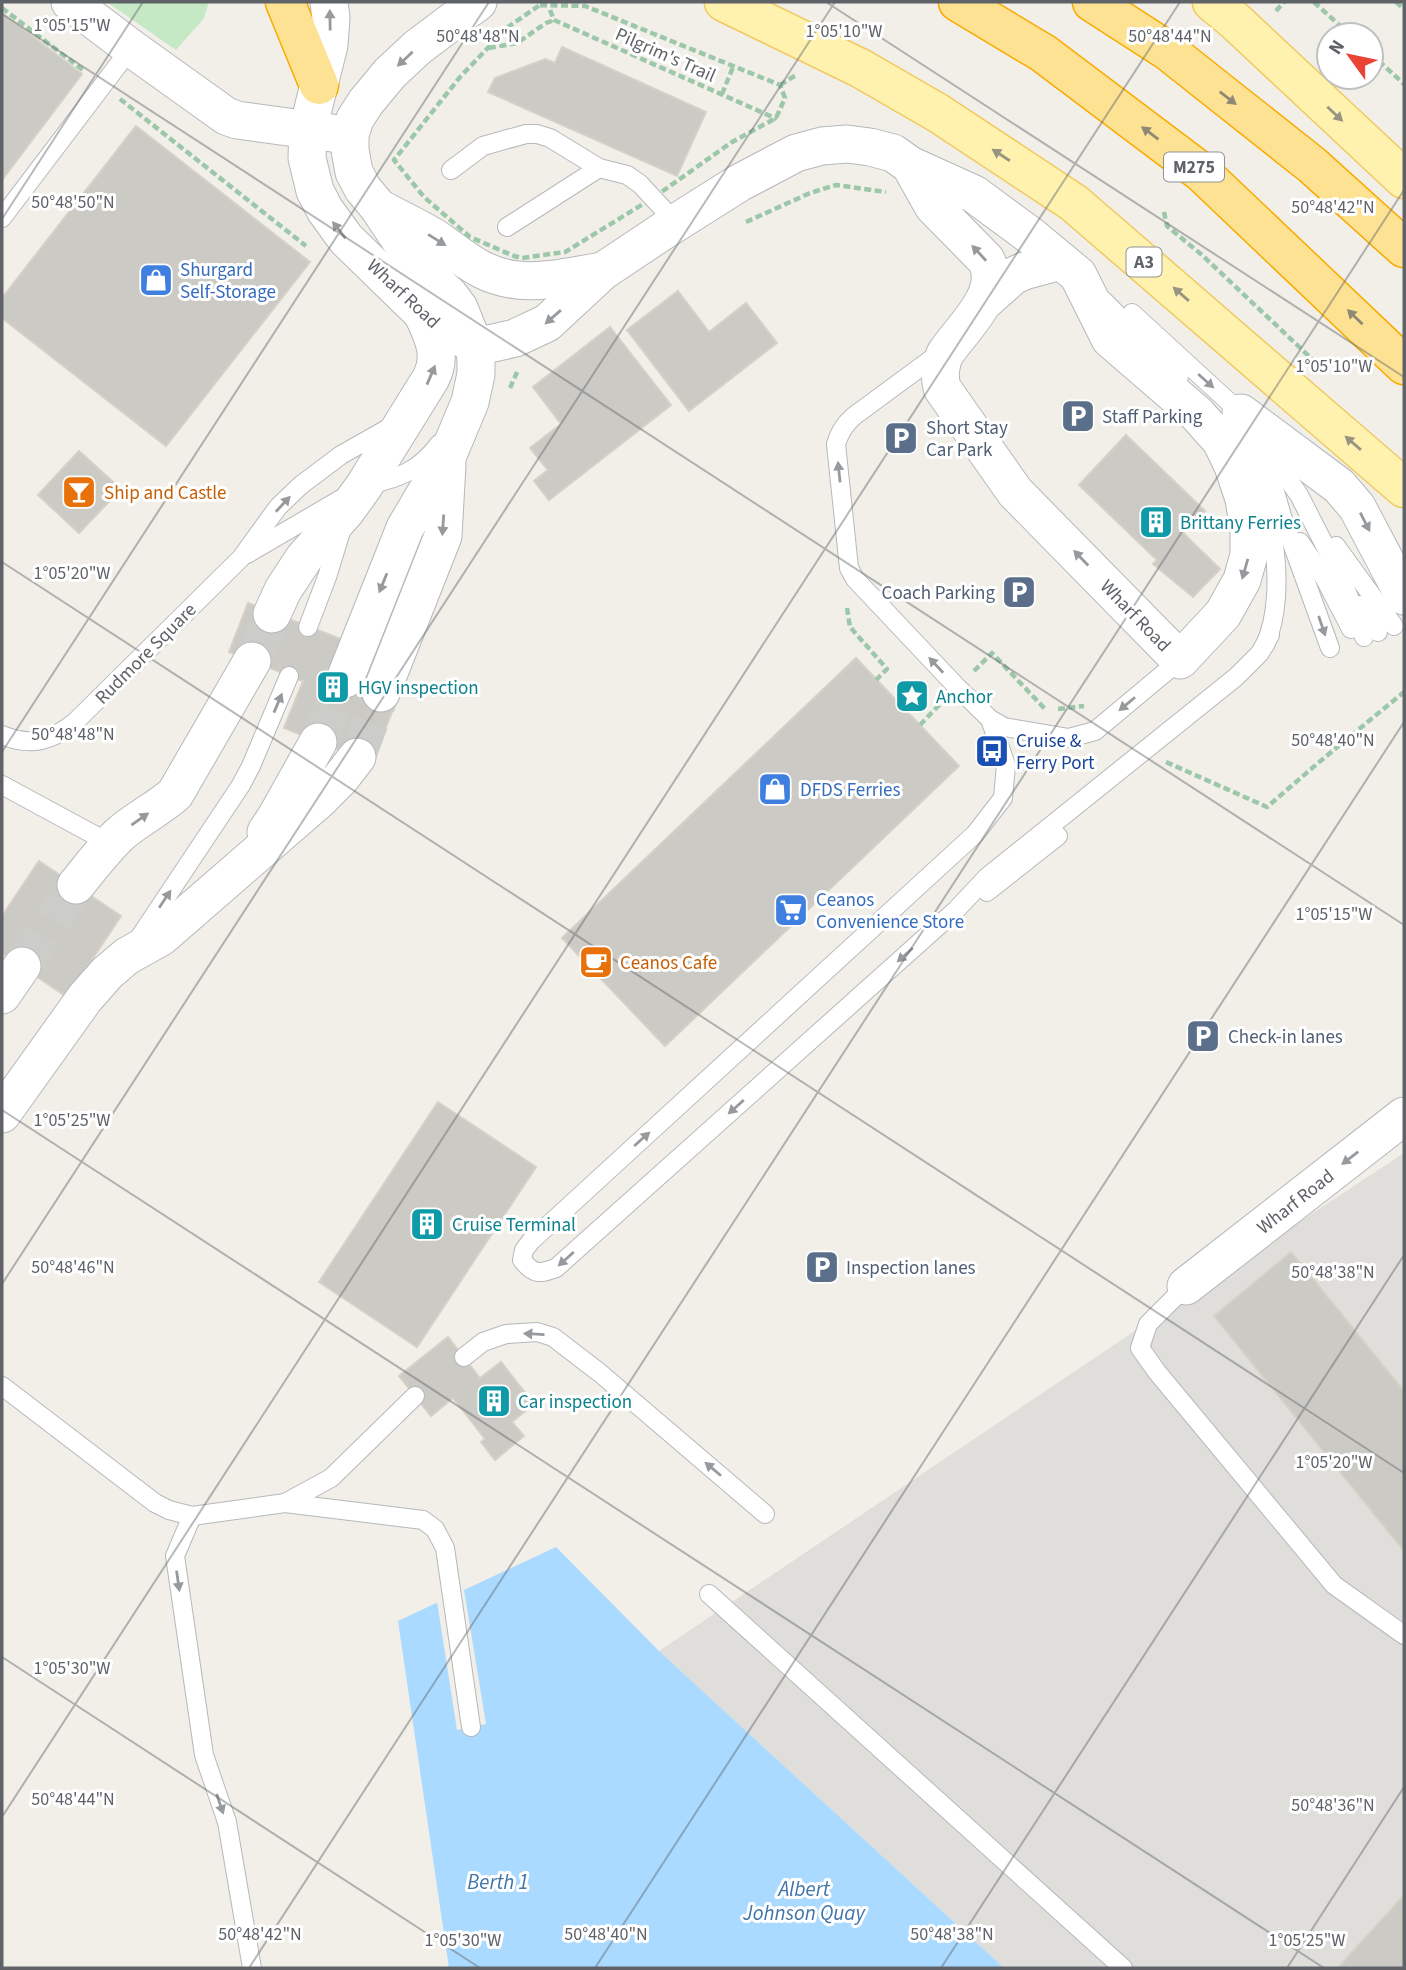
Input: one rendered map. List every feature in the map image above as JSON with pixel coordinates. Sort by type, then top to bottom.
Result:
[{"type":"highway","points":[[285,2],[318,85]]},
{"type":"highway","name":"M275","points":[[958,2],[1043,53],[1201,172],[1404,365]]},
{"type":"highway","points":[[1092,2],[1178,59],[1312,165],[1404,248]]},
{"type":"main road","name":"A3","points":[[724,2],[860,68],[937,113],[1074,203],[1404,488]]},
{"type":"main road","points":[[1212,2],[1404,179]]},
{"type":"street","points":[[70,2],[226,116],[237,120],[350,135]]},
{"type":"street","name":"Wharf Road","points":[[329,2],[330,45],[308,130],[307,158],[315,191],[346,239],[422,313],[444,330],[474,343],[489,344],[515,338],[547,323],[664,210],[739,183],[796,153],[822,146],[847,144],[870,147],[893,153],[910,165],[974,194],[1069,268],[1110,339],[1197,414],[1221,441],[1233,466],[1244,499],[1249,530],[1249,555],[1234,598],[1223,614],[1180,660],[1016,492],[942,388],[939,377],[941,365],[952,344],[989,293],[991,269],[986,260],[933,206],[910,165]]},
{"type":"street","points":[[345,679],[405,528],[447,457],[470,402],[476,374],[474,343],[459,308],[416,264],[363,189],[354,172],[350,135],[355,118],[390,73],[418,47],[478,2]]},
{"type":"street","name":"Wharf Road","points":[[377,207],[440,241],[468,263],[515,280],[537,280],[603,271]]},
{"type":"street","points":[[985,300],[1013,276],[1024,271],[1069,268]]},
{"type":"street","points":[[272,614],[283,590],[304,558],[355,498],[435,370],[437,351],[433,335],[422,313]]},
{"type":"street","points":[[1241,413],[1339,486],[1357,507],[1368,632]]},
{"type":"street","points":[[381,693],[443,536],[447,457]]},
{"type":"street","points":[[76,885],[120,834],[174,794],[252,661]]},
{"type":"street","points":[[241,868],[276,817],[318,742]]},
{"type":"street","points":[[2,1114],[90,992],[107,973],[127,956],[161,937],[241,868],[320,799],[340,779],[356,757]]},
{"type":"street","name":"Wharf Road","points":[[1186,1286],[1404,1116]]},
{"type":"lane","points":[[2,218],[131,48]]},
{"type":"lane","points":[[452,170],[484,146],[526,134],[537,134],[550,138],[599,168],[627,175],[640,184],[664,210]]},
{"type":"lane","points":[[507,227],[599,168]]},
{"type":"lane","points":[[1069,268],[1132,313],[1241,413],[1299,495],[1368,632]]},
{"type":"lane","points":[[956,910],[1016,870],[1212,710],[1231,692],[1261,654],[1270,635],[1277,592],[1274,549],[1267,505],[1255,469],[1241,442],[1222,418],[1069,268]]},
{"type":"lane","points":[[952,344],[846,424],[840,433],[836,444],[849,568],[855,579],[957,688],[990,719],[1004,727],[1069,738],[1082,736],[1095,731],[1180,660]]},
{"type":"lane","points":[[241,558],[413,470],[432,454],[470,402]]},
{"type":"lane","points":[[1241,413],[1253,434],[1272,481],[1282,516],[1368,632]]},
{"type":"lane","points":[[241,558],[278,507],[301,485],[341,454],[407,418]]},
{"type":"lane","points":[[1299,495],[1334,579]]},
{"type":"lane","points":[[308,627],[355,498]]},
{"type":"lane","points":[[1282,516],[1334,579],[1368,632]]},
{"type":"lane","name":"Rudmore Square","points":[[2,735],[26,741],[44,740],[60,734],[241,558]]},
{"type":"lane","points":[[990,719],[1006,765],[1003,798],[975,834],[531,1241],[524,1250],[522,1261],[530,1270],[542,1273],[556,1268],[956,910],[987,877],[1236,677],[1260,653],[1270,635]]},
{"type":"lane","points":[[127,956],[241,785],[289,676]]},
{"type":"lane","points":[[2,785],[111,844]]},
{"type":"lane","points":[[1186,1286],[1148,1324],[1140,1348],[1334,1585],[1404,1635]]},
{"type":"lane","points":[[464,1357],[484,1342],[506,1334],[537,1332],[553,1336],[765,1514]]},
{"type":"lane","points":[[2,1386],[155,1503],[169,1510],[192,1516],[285,1503],[423,1520],[435,1529],[445,1548],[471,1727]]},
{"type":"lane","points":[[285,1503],[331,1478],[415,1396]]},
{"type":"lane","points":[[192,1516],[175,1556],[204,1755],[226,1822],[253,1968]]},
{"type":"lane","points":[[709,1594],[1123,1968]]},
{"type":"path","points":[[1314,2],[1335,21]]},
{"type":"path","points":[[1396,2],[1404,9]]},
{"type":"path","points":[[394,160],[460,78],[488,48],[508,27],[540,5],[585,6],[733,66],[722,94]]},
{"type":"path","points":[[2,8],[315,253]]},
{"type":"path","points":[[488,48],[517,43],[554,20],[550,10]]},
{"type":"path","name":"Pilgrim's Trail","points":[[554,20],[776,118],[785,99],[780,85],[733,66]]},
{"type":"path","points":[[1385,67],[1404,84]]},
{"type":"path","points":[[745,222],[810,193]]},
{"type":"path","points":[[470,237],[522,258],[565,252],[664,210]]},
{"type":"path","points":[[1164,212],[1167,226],[1202,255],[1313,360]]},
{"type":"path","points":[[509,392],[519,368]]},
{"type":"path","points":[[919,725],[992,653],[1046,710],[1087,706],[1102,724]]},
{"type":"path","points":[[1155,757],[1267,807],[1404,692]]},
{"type":"shaded area","points":[[1404,1153],[1404,1968],[1004,1968],[659,1651]]},
{"type":"green space","points":[[107,2],[209,2],[204,18],[176,50]]},
{"type":"water","points":[[556,1547],[659,1651],[1004,1968],[449,1968],[398,1621]]},
{"type":"pier","points":[[464,1590],[486,1724],[457,1730],[437,1602]]},
{"type":"building","points":[[2,13],[82,74],[2,180]]},
{"type":"building","points":[[562,47],[706,112],[677,176],[488,92],[495,78],[545,59],[555,63]]},
{"type":"building","name":"Shurgard Self-Storage","points":[[136,126],[310,262],[166,446],[2,318],[2,298]]},
{"type":"building","points":[[678,291],[709,332],[746,303],[777,343],[689,411],[627,330]]},
{"type":"building","points":[[610,327],[671,405],[549,500],[534,481],[548,470],[530,448],[561,424],[533,387]]},
{"type":"building","name":"Brittany Ferries","points":[[1126,435],[1205,511],[1183,533],[1220,569],[1193,597],[1153,564],[1157,560],[1079,485]]},
{"type":"building","name":"Ship and Castle","points":[[79,451],[121,489],[79,533],[38,495]]},
{"type":"building","name":"HGV inspection","points":[[248,603],[341,639],[328,672],[397,699],[372,763],[284,728],[303,681],[229,652]]},
{"type":"building","points":[[856,658],[959,766],[665,1046],[562,938]]},
{"type":"building","points":[[39,861],[121,916],[67,997],[2,953],[2,916]]},
{"type":"building","name":"Cruise Terminal","points":[[438,1102],[536,1167],[417,1347],[319,1282]]},
{"type":"building","points":[[1291,1252],[1404,1391],[1404,1551],[1214,1316]]},
{"type":"building","name":"Car inspection","points":[[448,1337],[480,1378],[501,1362],[534,1404],[512,1422],[524,1436],[495,1460],[481,1442],[485,1439],[453,1398],[431,1416],[399,1376]]},
{"type":"building","points":[[1404,1895],[1404,1968],[1338,1968]]},
{"type":"tunnel","points":[[252,661],[272,614]]},
{"type":"tunnel","points":[[318,742],[345,679]]},
{"type":"tunnel","points":[[357,757],[381,693]]},
{"type":"tunnel","points":[[22,966],[76,885]]},
{"type":"place","name":"Shurgard Self-Storage","points":[[156,280]]},
{"type":"place","name":"Staff Parking","points":[[1078,416]]},
{"type":"place","name":"Short Stay Car Park","points":[[901,438]]},
{"type":"place","name":"Ship and Castle","points":[[79,492]]},
{"type":"place","name":"Brittany Ferries","points":[[1156,522]]},
{"type":"place","name":"Coach Parking","points":[[1019,592]]},
{"type":"place","name":"HGV inspection","points":[[333,687]]},
{"type":"place","name":"Anchor","points":[[912,696]]},
{"type":"place","name":"Cruise & Ferry Port","points":[[992,751]]},
{"type":"place","name":"DFDS Ferries","points":[[775,789]]},
{"type":"place","name":"Ceanos Convenience Store","points":[[791,910]]},
{"type":"place","name":"Ceanos Cafe","points":[[596,962]]},
{"type":"place","name":"Check-in lanes","points":[[1203,1036]]},
{"type":"place","name":"Cruise Terminal","points":[[427,1224]]},
{"type":"place","name":"Inspection lanes","points":[[822,1267]]},
{"type":"place","name":"Car inspection","points":[[494,1401]]},
{"type":"water label","name":"Berth 1","points":[[498,1882]]},
{"type":"water label","name":"Albert Johnson Quay","points":[[804,1901]]}]
